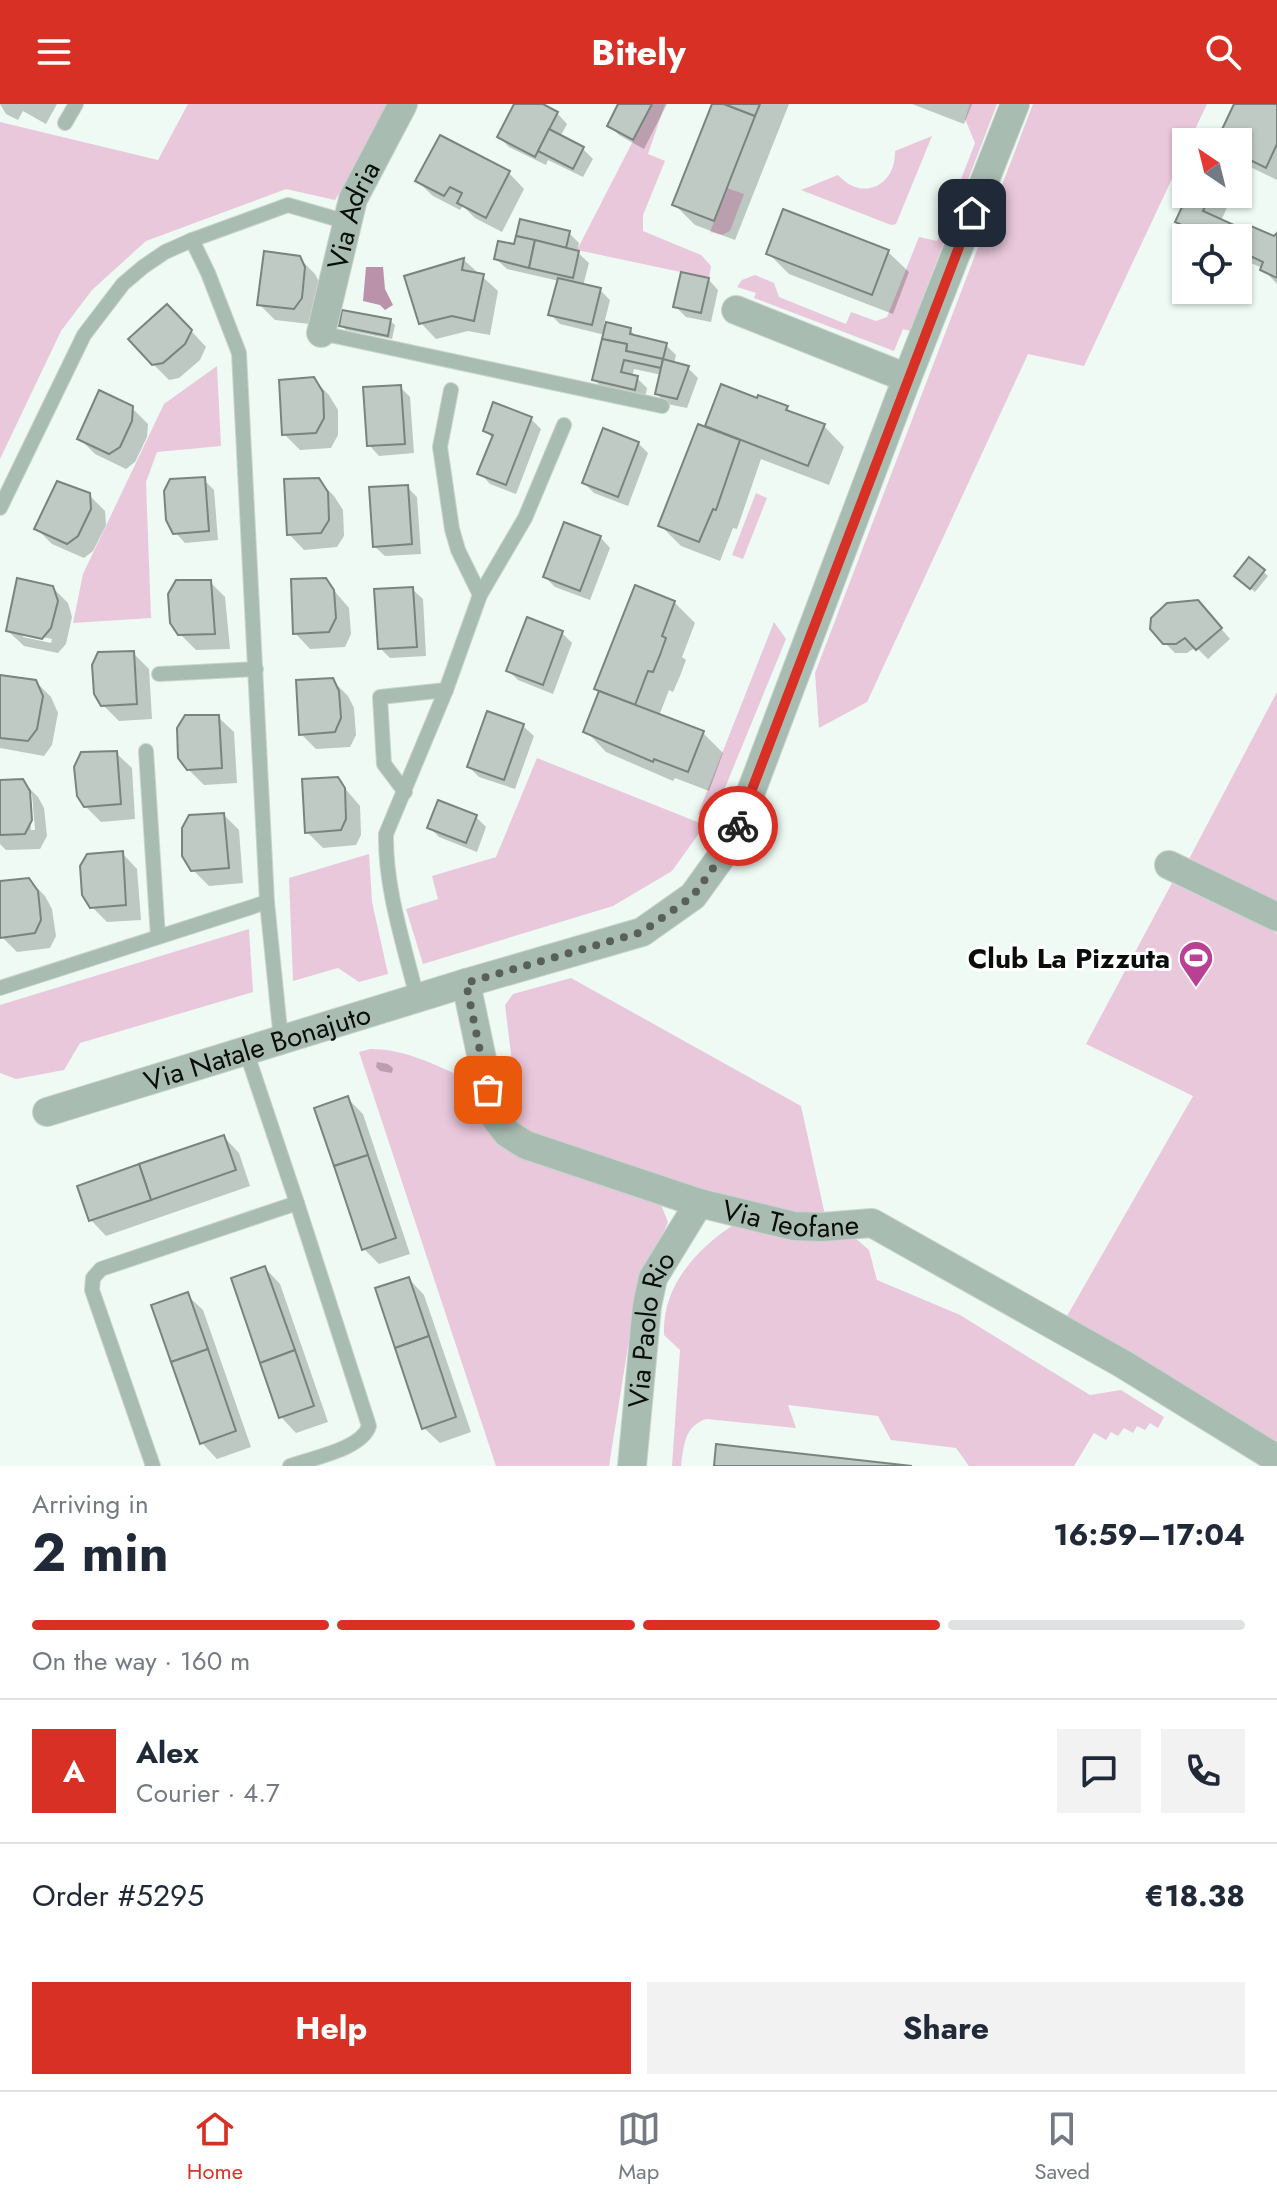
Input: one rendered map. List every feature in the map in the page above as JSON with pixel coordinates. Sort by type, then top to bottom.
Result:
[{"type":"street","name":"Via Adria","points":[[321,333],[353,199],[403,104]]},
{"type":"street","name":"Via Natale Bonajuto","points":[[47,1112],[642,932],[693,896],[732,842],[907,378],[1015,104]]},
{"type":"street","points":[[736,310],[907,378]]},
{"type":"street","points":[[1169,865],[1277,917]]},
{"type":"street","name":"Via Teofane","points":[[466,983],[494,1116],[507,1133],[526,1145],[699,1203],[794,1226],[872,1223],[1123,1364],[1277,1459]]},
{"type":"street","name":"Via Paolo Rio","points":[[632,1466],[647,1306],[653,1278],[699,1203]]},
{"type":"lane","points":[[65,123],[76,104]]},
{"type":"lane","points":[[0,508],[84,335],[123,284],[143,267],[165,252],[192,240],[288,205],[347,222]]},
{"type":"lane","points":[[192,240],[239,353],[267,902],[281,1040]]},
{"type":"lane","points":[[321,333],[662,406]]},
{"type":"lane","points":[[451,390],[440,447],[452,529],[458,550],[480,595]]},
{"type":"lane","points":[[417,998],[386,859],[386,834],[446,690],[480,595],[525,518],[564,425]]},
{"type":"lane","points":[[159,674],[256,669]]},
{"type":"lane","points":[[405,792],[384,764],[380,697],[446,690]]},
{"type":"lane","points":[[146,751],[158,937]]},
{"type":"lane","points":[[0,988],[267,902]]},
{"type":"lane","points":[[246,1051],[369,1426],[357,1443],[290,1466]]},
{"type":"lane","points":[[153,1466],[92,1290],[93,1278],[101,1269],[297,1203]]},
{"type":"shaded area","points":[[188,104],[392,104],[335,200],[286,189],[146,241],[92,290],[61,331],[0,459],[0,122],[158,160]]},
{"type":"shaded area","points":[[652,104],[665,104],[648,154],[665,161],[643,215],[643,231],[701,255],[711,266],[709,278],[577,250]]},
{"type":"shaded area","points":[[970,104],[997,104],[910,331],[903,329],[894,351],[754,298],[756,293],[737,287],[742,280],[755,275],[774,283],[779,297],[846,324],[851,312],[876,321],[887,317],[919,237],[937,241],[975,143],[965,119]]},
{"type":"shaded area","points":[[1033,104],[1207,104],[1196,128],[1172,128],[1172,179],[1084,366],[1028,354],[867,702],[819,728],[815,673]]},
{"type":"shaded area","points":[[932,136],[896,224],[891,225],[801,190],[838,175],[857,188],[876,186],[890,173],[895,151]]},
{"type":"shaded area","points":[[727,188],[744,194],[730,231],[722,235],[710,232]]},
{"type":"shaded area","points":[[366,267],[383,267],[385,289],[393,305],[385,310],[380,305],[363,301]]},
{"type":"shaded area","points":[[217,366],[221,446],[157,452],[146,482],[151,618],[73,623],[83,574],[164,404]]},
{"type":"shaded area","points":[[756,493],[767,498],[743,559],[732,555]]},
{"type":"shaded area","points":[[774,622],[786,639],[720,800],[710,818],[698,814]]},
{"type":"shaded area","points":[[1277,692],[1277,906],[1189,859]]},
{"type":"shaded area","points":[[537,758],[705,825],[672,871],[613,906],[423,964],[406,909],[438,899],[432,876],[496,857]]},
{"type":"shaded area","points":[[369,854],[372,902],[388,974],[359,982],[338,968],[293,981],[289,878]]},
{"type":"shaded area","points":[[1172,883],[1277,933],[1277,1444],[1067,1316],[1193,1096],[1086,1044]]},
{"type":"shaded area","points":[[249,929],[253,992],[80,1043],[64,1070],[16,1079],[0,1073],[0,1005]]},
{"type":"shaded area","points":[[571,978],[801,1106],[825,1215],[750,1204],[677,1184],[534,1134],[512,1119],[494,1083],[508,1089],[515,1087],[505,1005],[513,994]]},
{"type":"shaded area","points":[[370,1049],[411,1056],[475,1082],[478,1115],[497,1141],[660,1202],[668,1222],[635,1302],[609,1466],[496,1466],[359,1052]]},
{"type":"shaded area","points":[[733,1225],[855,1238],[869,1250],[877,1280],[960,1315],[1090,1395],[1121,1390],[1164,1417],[1158,1428],[1150,1423],[1145,1430],[1137,1426],[1133,1433],[1124,1428],[1118,1436],[1111,1432],[1106,1440],[1094,1433],[1074,1466],[969,1466],[956,1448],[891,1440],[878,1416],[788,1405],[796,1428],[706,1419],[699,1422],[686,1438],[681,1466],[672,1466],[680,1350],[664,1335],[669,1301],[675,1285],[694,1258]]},
{"type":"building","points":[[514,104],[543,104],[558,112],[535,157],[497,137]]},
{"type":"building","points":[[618,104],[652,104],[633,140],[607,126]]},
{"type":"building","points":[[712,104],[724,104],[755,116],[714,221],[672,205]]},
{"type":"building","points":[[724,104],[760,104],[755,116]]},
{"type":"building","points":[[1234,104],[1277,104],[1277,144],[1266,168],[1252,161],[1252,128],[1223,128]]},
{"type":"building","points":[[549,129],[584,147],[573,169],[538,151]]},
{"type":"building","points":[[440,135],[510,171],[486,218],[457,203],[462,193],[450,187],[444,196],[415,181]]},
{"type":"building","points":[[1182,208],[1204,208],[1203,211],[1231,224],[1180,224],[1175,222]]},
{"type":"building","points":[[783,209],[889,250],[872,295],[766,254]]},
{"type":"building","points":[[520,219],[570,231],[566,248],[516,236]]},
{"type":"building","points":[[1252,226],[1274,236],[1277,233],[1277,278],[1260,270],[1263,262],[1252,257]]},
{"type":"building","points":[[516,236],[535,240],[529,268],[494,259],[498,241],[514,244]]},
{"type":"building","points":[[535,240],[579,251],[573,278],[529,268]]},
{"type":"building","points":[[264,251],[300,256],[305,267],[302,298],[294,309],[257,305]]},
{"type":"building","points":[[464,258],[462,270],[484,274],[474,321],[452,316],[419,324],[404,276]]},
{"type":"building","points":[[681,272],[709,278],[701,313],[673,307]]},
{"type":"building","points":[[558,278],[601,288],[592,325],[548,315]]},
{"type":"building","points":[[167,304],[192,330],[185,344],[163,363],[152,365],[128,339]]},
{"type":"building","points":[[342,310],[391,319],[388,336],[339,326]]},
{"type":"building","points":[[606,322],[631,328],[630,334],[667,343],[663,359],[626,351],[627,344],[602,339]]},
{"type":"building","points":[[602,339],[627,344],[626,351],[663,359],[661,368],[624,360],[621,372],[638,376],[635,390],[592,380]]},
{"type":"building","points":[[663,359],[689,366],[677,399],[655,394]]},
{"type":"building","points":[[314,377],[323,392],[324,418],[316,433],[282,435],[279,380]]},
{"type":"building","points":[[721,384],[788,406],[786,410],[825,424],[808,466],[705,426]]},
{"type":"building","points":[[401,385],[405,444],[367,446],[363,387]]},
{"type":"building","points":[[99,390],[133,406],[132,421],[120,447],[109,454],[77,439]]},
{"type":"building","points":[[493,402],[532,417],[506,485],[477,474],[493,435],[483,431]]},
{"type":"building","points":[[698,424],[740,440],[716,510],[713,509],[699,542],[658,526]]},
{"type":"building","points":[[603,428],[639,442],[618,497],[582,483]]},
{"type":"building","points":[[205,477],[209,531],[173,534],[166,520],[164,491],[170,479]]},
{"type":"building","points":[[319,478],[328,492],[329,520],[321,533],[287,535],[284,479]]},
{"type":"building","points":[[57,481],[90,493],[91,509],[78,536],[67,544],[34,529]]},
{"type":"building","points":[[408,485],[412,544],[373,547],[369,487]]},
{"type":"building","points":[[564,522],[601,536],[580,591],[543,577]]},
{"type":"building","points":[[1249,557],[1265,570],[1250,589],[1234,576]]},
{"type":"building","points":[[17,578],[53,586],[58,601],[51,628],[42,639],[6,631]]},
{"type":"building","points":[[326,578],[334,590],[336,618],[329,632],[293,634],[291,579]]},
{"type":"building","points":[[176,580],[211,580],[215,634],[178,635],[170,623],[168,594]]},
{"type":"building","points":[[635,585],[675,601],[662,636],[666,638],[660,655],[653,672],[648,671],[635,705],[594,689]]},
{"type":"building","points":[[413,587],[417,647],[378,649],[374,589]]},
{"type":"building","points":[[1198,600],[1222,628],[1196,650],[1185,638],[1176,644],[1163,644],[1150,629],[1151,618],[1167,603]]},
{"type":"building","points":[[527,617],[563,631],[543,685],[506,671]]},
{"type":"building","points":[[134,651],[137,704],[101,706],[94,694],[92,665],[98,652]]},
{"type":"building","points":[[0,675],[36,680],[43,696],[37,729],[28,741],[0,738]]},
{"type":"building","points":[[333,678],[339,691],[341,718],[335,732],[299,735],[296,680]]},
{"type":"building","points":[[599,691],[704,731],[688,772],[654,759],[653,762],[583,732]]},
{"type":"building","points":[[487,711],[524,724],[504,780],[467,767]]},
{"type":"building","points":[[185,715],[219,715],[222,768],[187,770],[178,758],[177,728]]},
{"type":"building","points":[[117,751],[121,804],[84,807],[77,796],[74,767],[81,752]]},
{"type":"building","points":[[338,777],[345,788],[346,819],[341,830],[305,833],[302,779]]},
{"type":"building","points":[[23,779],[30,791],[32,820],[25,834],[0,835],[0,780]]},
{"type":"building","points":[[438,800],[477,815],[466,843],[427,828]]},
{"type":"building","points":[[224,813],[229,868],[191,871],[182,856],[182,828],[189,815]]},
{"type":"building","points":[[123,851],[126,905],[90,908],[82,895],[80,866],[87,854]]},
{"type":"building","points":[[29,878],[38,891],[41,920],[35,933],[0,938],[0,881]]},
{"type":"building","points":[[348,1096],[368,1155],[334,1166],[314,1108]]},
{"type":"building","points":[[224,1135],[236,1170],[151,1200],[139,1164]]},
{"type":"building","points":[[368,1155],[396,1238],[362,1250],[334,1166]]},
{"type":"building","points":[[139,1164],[151,1200],[89,1221],[77,1186]]},
{"type":"building","points":[[265,1266],[295,1350],[260,1363],[231,1278]]},
{"type":"building","points":[[409,1277],[429,1336],[395,1348],[375,1288]]},
{"type":"building","points":[[188,1292],[208,1349],[171,1362],[151,1305]]},
{"type":"building","points":[[429,1336],[456,1417],[422,1429],[395,1348]]},
{"type":"building","points":[[208,1349],[236,1431],[200,1444],[171,1362]]},
{"type":"building","points":[[295,1350],[314,1406],[279,1418],[260,1363]]},
{"type":"building","points":[[716,1444],[912,1466],[714,1466]]},
{"type":"way so far","points":[[488,1090],[466,983],[642,932],[693,896],[732,842],[738,826]]},
{"type":"place","name":"Club La Pizzuta","points":[[1196,989]]},
{"type":"route","points":[[738,826],[972,213]]}]
